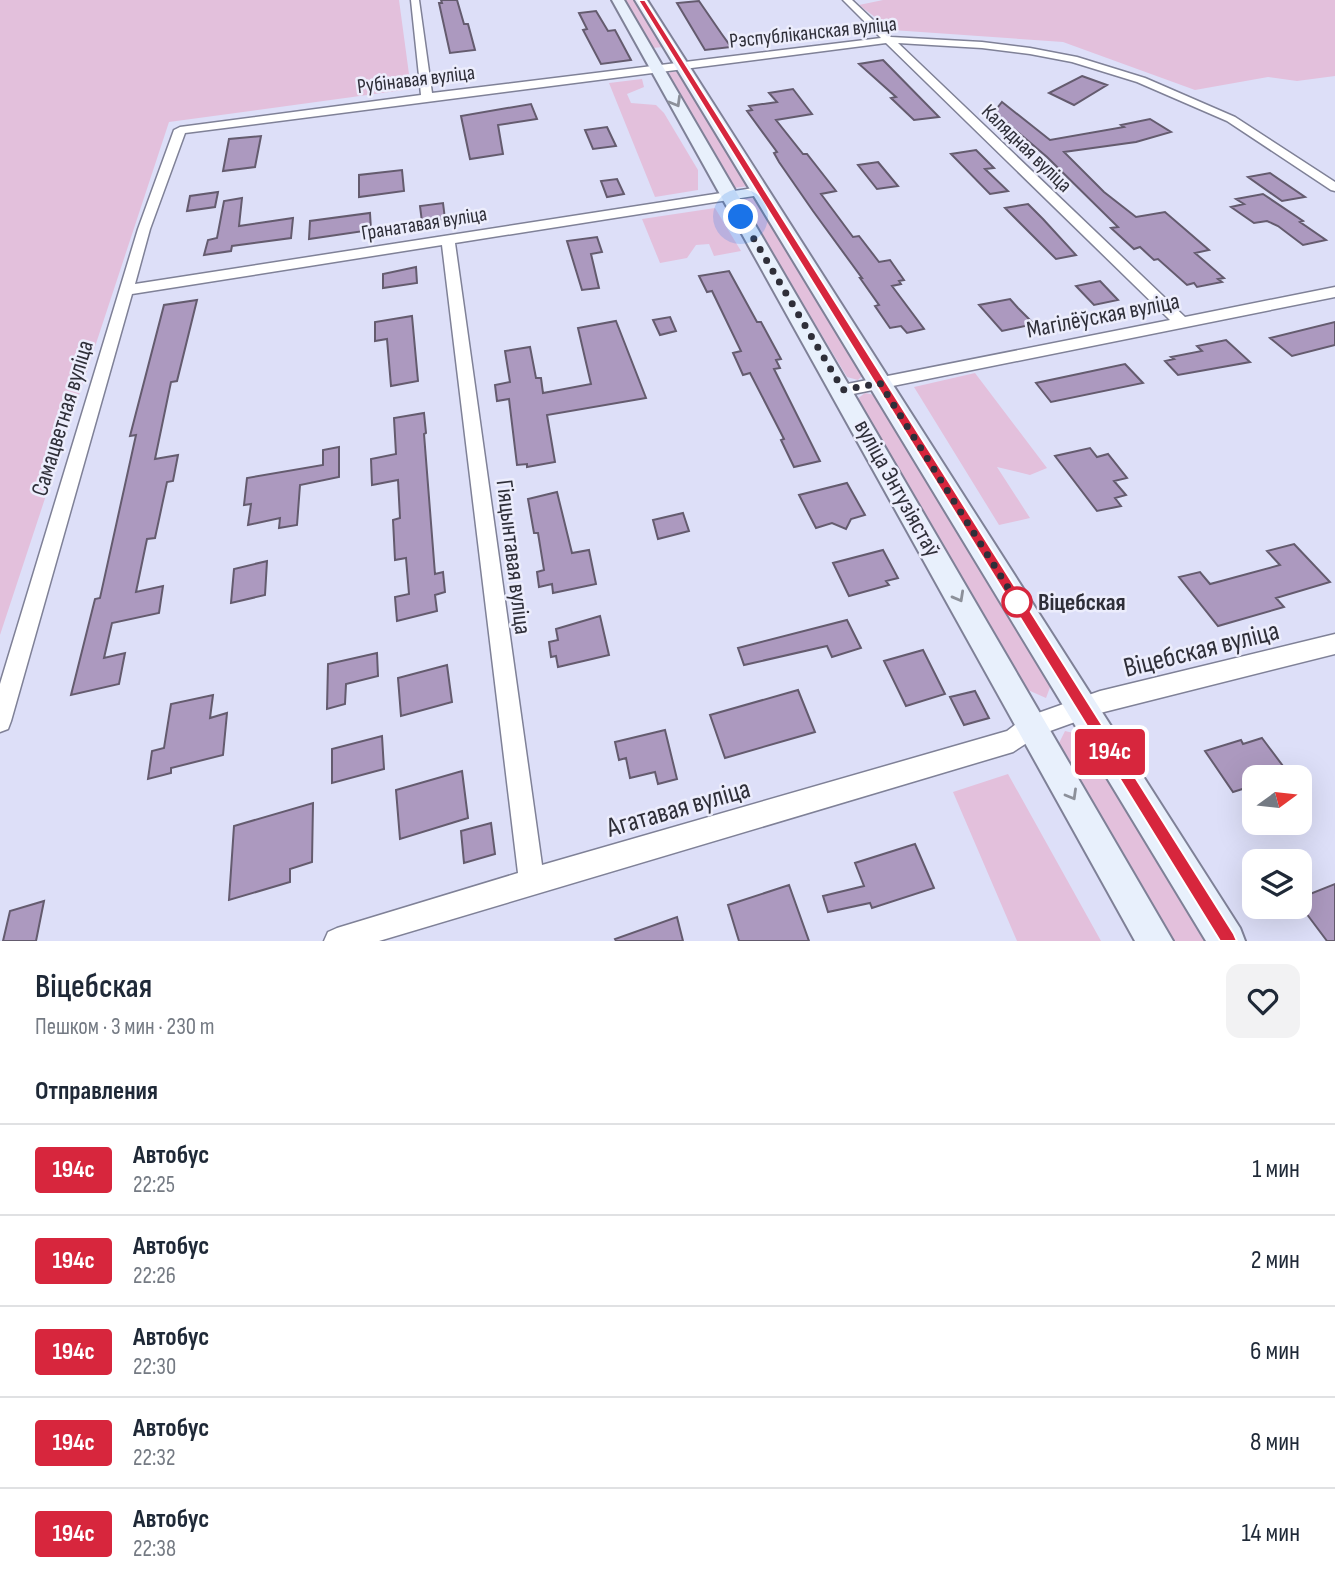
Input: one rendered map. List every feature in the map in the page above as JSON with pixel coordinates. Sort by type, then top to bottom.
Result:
[{"type":"street","points":[[415,0],[427,97]]},
{"type":"street","name":"вуліца Энтузіястаў","points":[[618,0],[760,191],[1227,941]]},
{"type":"street","name":"вуліца Энтузіястаў","points":[[641,0],[729,195],[843,390],[1155,941]]},
{"type":"street","name":"Калядная вуліца","points":[[847,0],[1182,323]]},
{"type":"street","name":"Рэспубліканская вуліца","points":[[669,67],[887,40],[982,45],[1030,51],[1074,59],[1141,80],[1231,119],[1335,187]]},
{"type":"street","name":"Рубінавая вуліца","points":[[180,130],[669,67]]},
{"type":"street","name":"Самацветная вуліца","points":[[0,721],[144,229],[180,130]]},
{"type":"street","name":"Гранатавая вуліца","points":[[126,290],[760,191]]},
{"type":"street","name":"Гіяцынтавая вуліца","points":[[448,240],[532,880]]},
{"type":"street","name":"Магілёўская вуліца","points":[[843,390],[1335,292]]},
{"type":"street","name":"Віцебская вуліца","points":[[1032,726],[1081,708],[1335,645]]},
{"type":"street","name":"Агатавая вуліца","points":[[337,941],[532,880],[1013,741],[1032,726]]},
{"type":"shaded area","points":[[0,0],[399,0],[411,89],[169,122],[0,635]]},
{"type":"shaded area","points":[[624,0],[635,0],[664,47],[652,48]]},
{"type":"shaded area","points":[[883,0],[1335,0],[1335,76],[1297,81],[1268,77],[1195,90],[1063,42],[892,30],[859,5]]},
{"type":"shaded area","points":[[672,71],[680,72],[749,186],[734,188],[668,74]]},
{"type":"shaded area","points":[[642,79],[644,87],[627,94],[631,103],[656,105],[664,113],[698,170],[698,190],[655,197],[609,83]]},
{"type":"shaded area","points":[[747,196],[756,197],[865,373],[858,380],[847,377],[740,199]]},
{"type":"shaded area","points":[[715,208],[741,251],[714,256],[709,244],[696,245],[687,258],[660,263],[642,219]]},
{"type":"shaded area","points":[[975,373],[1047,468],[1030,475],[997,467],[1030,518],[999,525],[914,387]]},
{"type":"shaded area","points":[[865,393],[875,395],[1052,682],[1046,698],[1028,690],[857,399]]},
{"type":"shaded area","points":[[1065,731],[1086,736],[1212,941],[1174,941],[1059,743]]},
{"type":"shaded area","points":[[1008,774],[1101,941],[1017,941],[953,792]]},
{"type":"building","points":[[441,0],[457,0],[464,24],[468,24],[475,50],[450,53],[439,3],[442,3]]},
{"type":"building","points":[[699,1],[731,47],[705,50],[677,3]]},
{"type":"building","points":[[596,11],[608,31],[615,30],[631,60],[601,64],[583,30],[587,29],[579,13]]},
{"type":"building","points":[[883,60],[939,117],[914,120],[891,98],[896,97],[859,64]]},
{"type":"building","points":[[1082,76],[1107,85],[1074,105],[1049,93]]},
{"type":"building","points":[[793,89],[812,114],[776,120],[836,191],[821,194],[853,237],[859,236],[879,262],[890,260],[904,280],[899,281],[901,284],[892,286],[924,329],[907,333],[901,326],[890,328],[875,306],[879,305],[862,278],[779,162],[774,153],[777,152],[747,111],[752,110],[749,106],[777,102],[769,93]]},
{"type":"building","points":[[1002,102],[1050,140],[1124,127],[1121,125],[1150,119],[1171,132],[1136,142],[1064,152],[1104,192],[1136,217],[1165,212],[1209,250],[1195,253],[1224,278],[1218,279],[1222,282],[1197,287],[1194,283],[1187,285],[1158,259],[1154,260],[1140,247],[1134,249],[1111,228],[1118,227],[1047,157],[994,112]]},
{"type":"building","points":[[531,104],[537,119],[498,125],[503,154],[470,159],[461,116]]},
{"type":"building","points":[[607,127],[616,146],[593,149],[585,130]]},
{"type":"building","points":[[261,136],[255,167],[223,171],[229,139]]},
{"type":"building","points":[[976,150],[994,168],[985,169],[1008,191],[990,194],[951,154]]},
{"type":"building","points":[[878,162],[898,186],[877,189],[858,165]]},
{"type":"building","points":[[402,170],[404,191],[359,197],[359,175]]},
{"type":"building","points":[[1270,173],[1305,197],[1282,201],[1248,177]]},
{"type":"building","points":[[617,179],[624,194],[607,197],[601,181]]},
{"type":"building","points":[[218,192],[215,207],[187,211],[190,196]]},
{"type":"building","points":[[1263,194],[1326,240],[1303,245],[1278,226],[1267,221],[1254,223],[1231,207],[1244,204],[1236,199]]},
{"type":"building","points":[[242,198],[239,226],[293,218],[291,238],[232,246],[231,251],[204,255],[208,240],[217,238],[224,201]]},
{"type":"building","points":[[443,203],[445,219],[422,222],[420,206]]},
{"type":"building","points":[[1028,204],[1076,255],[1056,259],[1005,208]]},
{"type":"building","points":[[370,213],[371,230],[309,239],[310,221]]},
{"type":"building","points":[[597,237],[602,252],[591,254],[599,288],[582,290],[567,241]]},
{"type":"building","points":[[416,267],[417,283],[383,288],[383,274]]},
{"type":"building","points":[[729,271],[781,359],[776,360],[780,368],[774,369],[820,461],[794,467],[781,440],[784,439],[750,373],[743,375],[733,353],[741,351],[712,291],[707,292],[699,276]]},
{"type":"building","points":[[1100,281],[1118,300],[1094,305],[1076,286]]},
{"type":"building","points":[[1010,299],[1034,324],[1002,331],[979,305]]},
{"type":"building","points":[[197,300],[177,381],[171,382],[155,459],[178,455],[173,481],[167,482],[155,538],[147,539],[136,592],[163,586],[159,613],[112,623],[104,658],[125,653],[119,684],[71,695],[95,599],[100,598],[136,435],[130,436],[164,305]]},
{"type":"building","points":[[412,316],[418,381],[391,386],[387,339],[375,341],[375,322]]},
{"type":"building","points":[[670,317],[676,331],[660,335],[653,320]]},
{"type":"building","points":[[616,321],[646,398],[547,415],[555,462],[527,467],[527,464],[517,465],[509,399],[497,401],[495,385],[510,382],[505,351],[530,347],[536,378],[541,378],[543,393],[591,384],[578,328]]},
{"type":"building","points":[[1335,322],[1335,345],[1292,356],[1270,338]]},
{"type":"building","points":[[1226,340],[1250,362],[1178,375],[1165,361],[1174,359],[1171,357],[1202,351],[1197,346]]},
{"type":"building","points":[[1125,364],[1143,383],[1051,402],[1036,383]]},
{"type":"building","points":[[424,413],[435,574],[443,572],[445,592],[435,595],[437,611],[397,621],[395,597],[409,594],[406,558],[395,560],[393,520],[400,518],[398,480],[372,485],[371,459],[396,454],[394,418]]},
{"type":"building","points":[[339,447],[339,477],[300,485],[297,525],[279,528],[280,518],[248,525],[251,504],[244,505],[247,478],[323,465],[323,450]]},
{"type":"building","points":[[1090,448],[1097,457],[1108,454],[1127,478],[1114,481],[1126,495],[1115,498],[1121,506],[1097,511],[1055,456]]},
{"type":"building","points":[[847,483],[865,515],[851,519],[846,529],[832,523],[816,528],[799,495]]},
{"type":"building","points":[[557,492],[572,553],[589,550],[596,584],[553,593],[552,584],[539,587],[537,572],[544,570],[538,533],[534,533],[528,499]]},
{"type":"building","points":[[683,513],[689,531],[658,539],[653,520]]},
{"type":"building","points":[[1294,544],[1330,582],[1276,598],[1284,607],[1218,626],[1179,577],[1200,572],[1210,584],[1280,565],[1267,551]]},
{"type":"building","points":[[883,550],[898,578],[886,581],[889,585],[849,596],[833,563]]},
{"type":"building","points":[[267,561],[265,595],[231,603],[234,569]]},
{"type":"building","points":[[600,616],[609,655],[558,667],[556,656],[551,657],[549,642],[558,640],[556,629]]},
{"type":"building","points":[[847,620],[861,648],[832,657],[827,646],[744,665],[738,648]]},
{"type":"building","points":[[923,650],[945,694],[906,706],[884,661]]},
{"type":"building","points":[[377,653],[378,676],[346,684],[345,704],[327,709],[328,664]]},
{"type":"building","points":[[447,665],[452,702],[401,716],[398,678]]},
{"type":"building","points":[[798,690],[815,732],[725,758],[710,715]]},
{"type":"building","points":[[975,691],[989,718],[964,725],[950,697]]},
{"type":"building","points":[[213,695],[210,718],[227,713],[223,755],[171,768],[171,773],[148,779],[152,751],[164,748],[171,704]]},
{"type":"building","points":[[665,730],[677,779],[658,784],[655,772],[630,778],[626,758],[619,760],[615,742]]},
{"type":"building","points":[[382,736],[384,769],[332,783],[332,749]]},
{"type":"building","points":[[1262,738],[1282,765],[1242,765],[1242,789],[1233,792],[1205,751],[1241,740],[1243,744]]},
{"type":"building","points":[[462,771],[468,818],[400,839],[396,790]]},
{"type":"building","points":[[313,803],[312,862],[290,869],[290,882],[229,900],[234,826]]},
{"type":"building","points":[[491,823],[495,854],[464,863],[461,831]]},
{"type":"building","points":[[915,844],[934,888],[872,908],[870,903],[828,912],[823,896],[864,886],[855,863]]},
{"type":"building","points":[[1335,884],[1335,941],[1327,941],[1310,919],[1312,893]]},
{"type":"building","points":[[789,885],[809,941],[739,941],[728,905]]},
{"type":"building","points":[[44,901],[36,941],[3,941],[10,911]]},
{"type":"building","points":[[677,917],[683,941],[615,939]]},
{"type":"bus line","name":"194с","points":[[641,0],[1227,941]]},
{"type":"place","name":"Віцебская","points":[[1017,602]]},
{"type":"route","points":[[741,217],[843,390],[880,383],[1017,602]]}]
